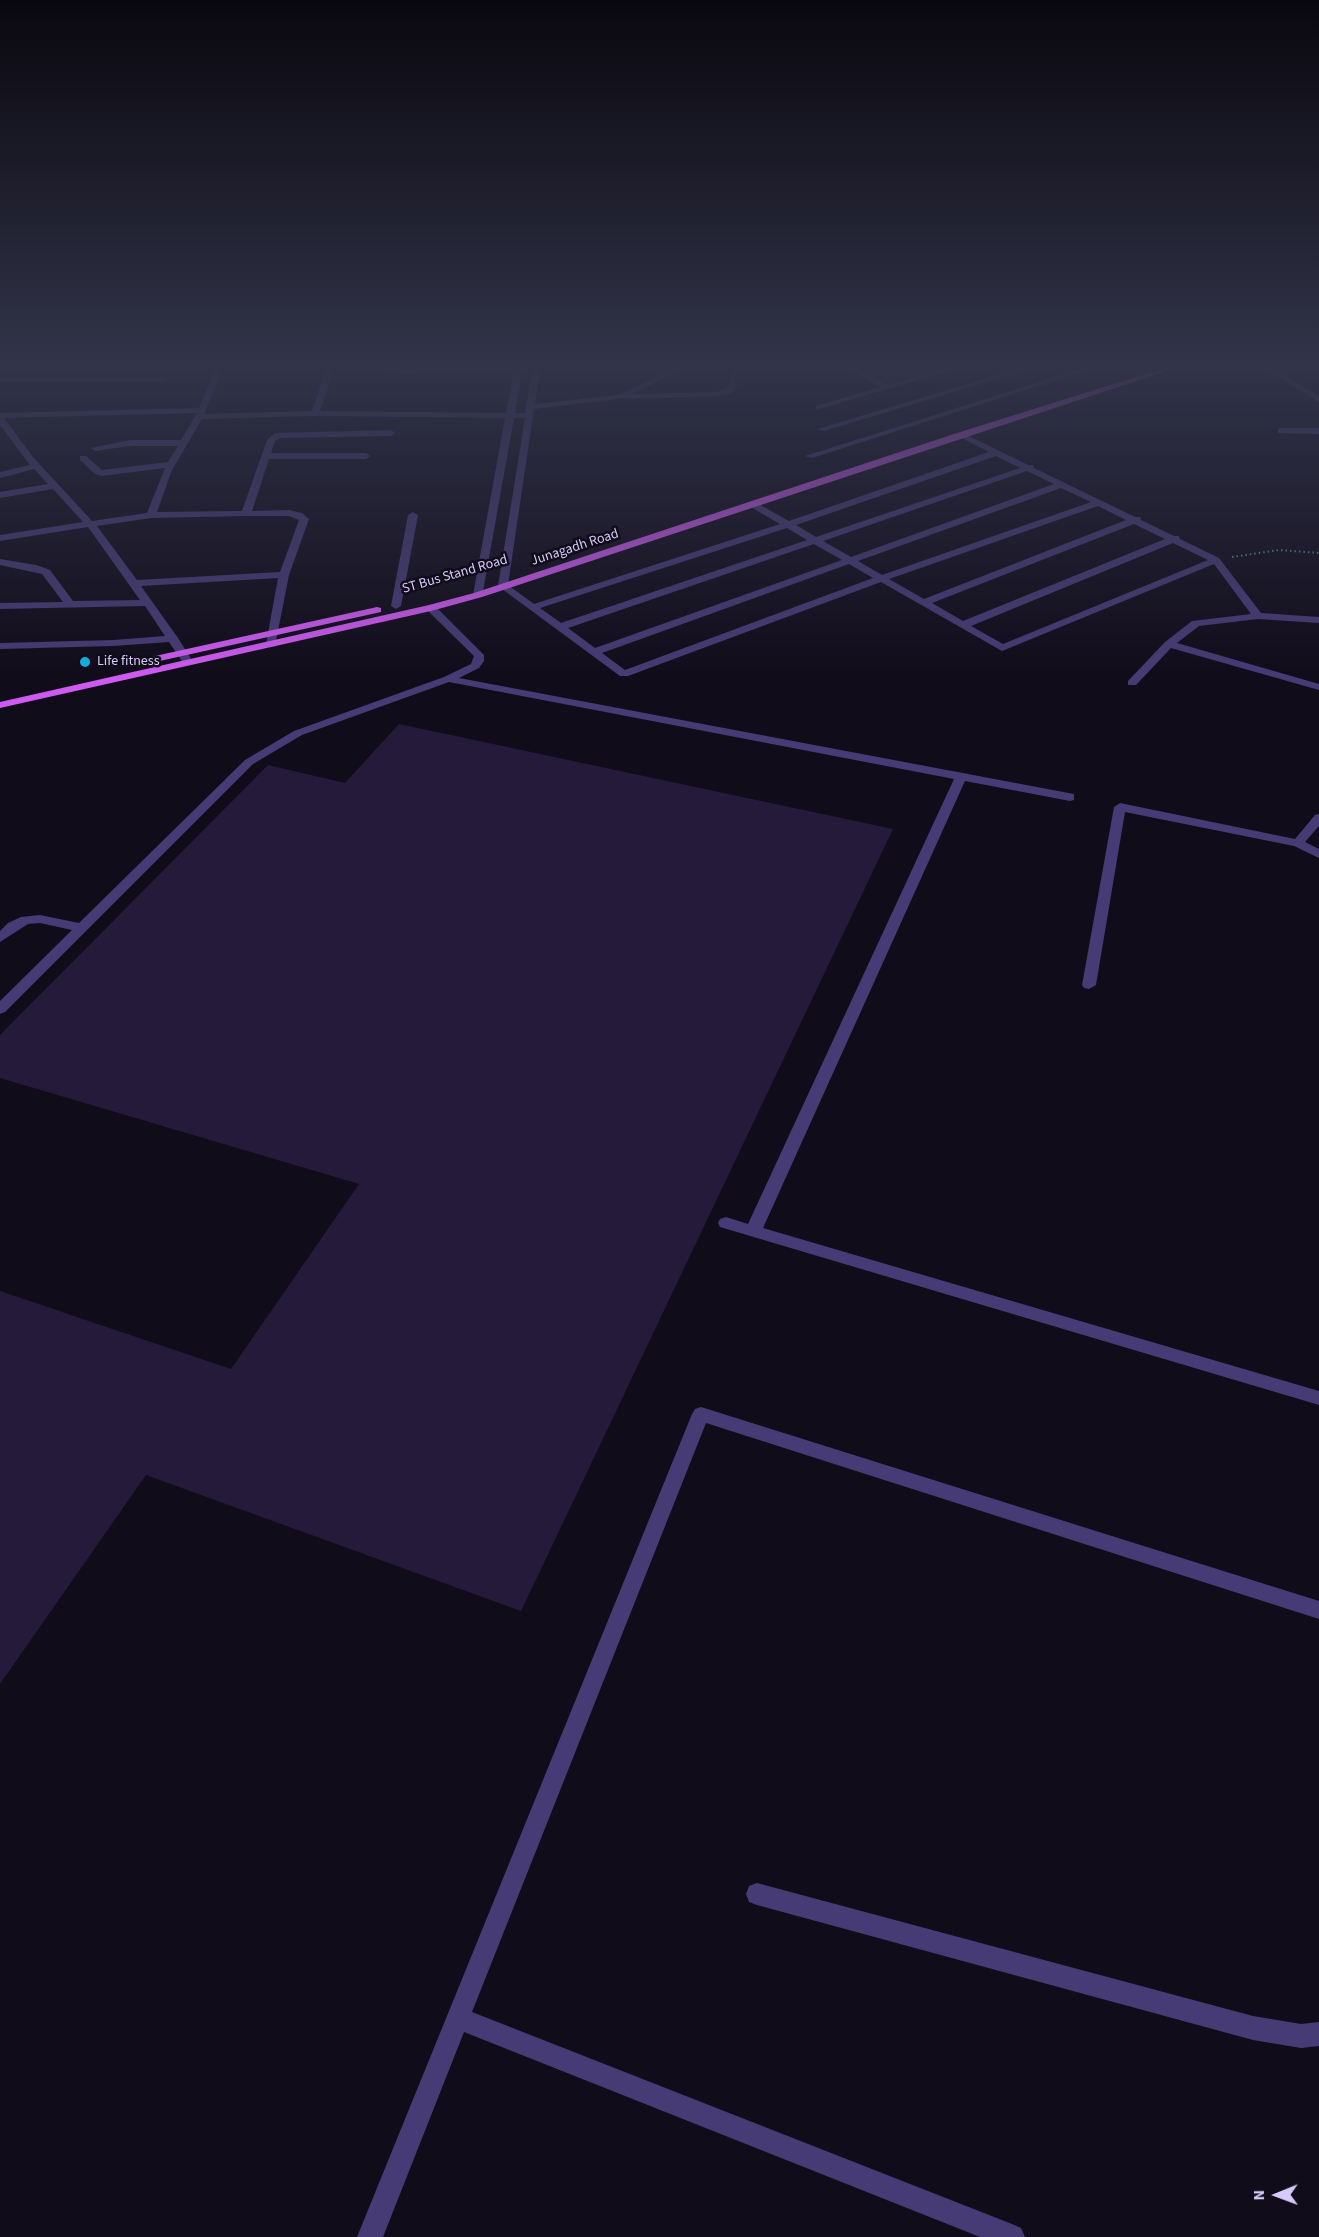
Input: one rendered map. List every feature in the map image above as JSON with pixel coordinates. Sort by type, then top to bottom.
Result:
[{"type":"main road","name":"ST Bus Stand Road","points":[[505,581],[829,469]]},
{"type":"main road","name":"Junagadh Road","points":[[0,705],[431,608],[505,581],[857,469]]},
{"type":"main road","name":"ST Bus Stand Road","points":[[0,696],[182,652],[479,590]]},
{"type":"street","points":[[0,475],[22,469]]},
{"type":"street","points":[[39,469],[89,523],[134,583],[188,662]]},
{"type":"street","points":[[95,469],[102,473],[130,469]]},
{"type":"street","points":[[151,515],[170,469]]},
{"type":"street","points":[[246,514],[261,469]]},
{"type":"street","points":[[479,590],[500,469]]},
{"type":"street","points":[[522,469],[505,581],[534,607],[624,674],[880,579],[1101,502]]},
{"type":"street","points":[[534,607],[787,525],[948,469]]},
{"type":"street","points":[[561,627],[1023,469]]},
{"type":"street","points":[[1035,469],[1216,560],[1258,616]]},
{"type":"street","points":[[595,652],[1064,484]]},
{"type":"street","points":[[0,495],[54,486]]},
{"type":"street","points":[[753,504],[1002,648],[1216,560]]},
{"type":"street","points":[[0,538],[151,515],[289,513],[304,519],[284,575],[271,644]]},
{"type":"street","points":[[396,606],[413,515]]},
{"type":"street","points":[[923,603],[1137,519]]},
{"type":"street","points":[[963,625],[1176,538]]},
{"type":"street","points":[[0,562],[46,572],[70,604]]},
{"type":"street","points":[[134,583],[284,575]]},
{"type":"street","points":[[0,606],[148,603]]},
{"type":"street","points":[[0,1010],[249,762],[298,733],[448,680],[475,666],[479,661],[479,655],[431,608]]},
{"type":"street","points":[[1132,683],[1169,644],[1196,623],[1258,616],[1319,620]]},
{"type":"street","points":[[0,646],[113,643],[173,638]]},
{"type":"street","points":[[1169,644],[1319,687]]},
{"type":"street","points":[[448,680],[1070,797]]},
{"type":"street","points":[[753,1231],[961,776]]},
{"type":"street","points":[[1089,986],[1120,807],[1298,843],[1319,854]]},
{"type":"street","points":[[1298,843],[1319,818]]},
{"type":"street","points":[[0,938],[13,926],[26,920],[40,919],[81,928]]},
{"type":"street","points":[[726,1222],[1319,1398]]},
{"type":"street","points":[[370,2237],[701,1414],[1319,1610]]},
{"type":"street","points":[[757,1894],[1253,2028],[1301,2036],[1319,2034]]},
{"type":"street","points":[[459,2018],[1012,2237]]},
{"type":"path","points":[[1216,560],[1270,551],[1302,550],[1319,553]]},
{"type":"building","points":[[399,724],[893,829],[521,1611],[146,1475],[0,1684],[0,1291],[231,1369],[359,1184],[0,1078],[0,1035],[268,765],[345,783]]},
{"type":"place","name":"Life fitness","points":[[85,662]]}]
